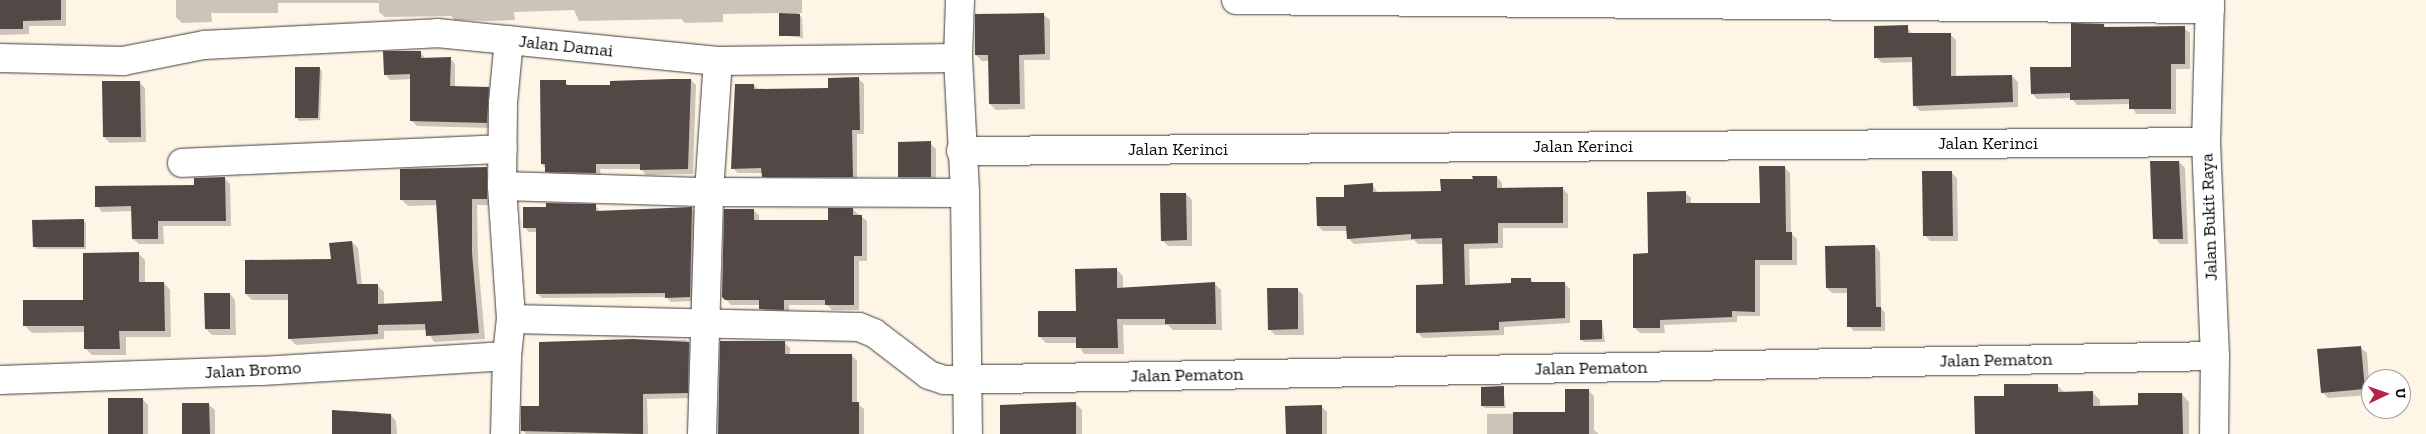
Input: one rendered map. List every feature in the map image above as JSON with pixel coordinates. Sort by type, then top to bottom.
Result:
[{"type":"street","points":[[960,0],[958,58],[961,151],[965,193],[968,434]]},
{"type":"street","points":[[1236,0],[2210,5]]},
{"type":"street","name":"Jalan Bukit Raya","points":[[2210,5],[2206,142],[2215,356],[2214,434]]},
{"type":"street","points":[[0,58],[123,61],[204,45],[437,34],[509,40]]},
{"type":"street","name":"Jalan Damai","points":[[505,434],[507,356],[511,319],[502,186],[503,103],[509,40],[718,62],[958,58]]},
{"type":"street","points":[[702,434],[709,192],[718,62]]},
{"type":"street","name":"Jalan Kerinci","points":[[961,151],[2206,142]]},
{"type":"street","points":[[182,162],[503,149]]},
{"type":"street","points":[[502,186],[709,192],[965,193]]},
{"type":"street","name":"Jalan Pematon","points":[[511,319],[706,325],[859,327],[874,333],[930,375],[944,380],[2215,356]]},
{"type":"street","name":"Jalan Bromo","points":[[0,380],[262,371],[507,356]]},
{"type":"building","points":[[0,0],[61,0],[61,20],[23,21],[23,29],[0,29]]},
{"type":"building","points":[[779,13],[800,14],[800,36],[779,36]]},
{"type":"building","points":[[1044,13],[1045,54],[1019,55],[1020,104],[989,104],[988,55],[975,55],[975,14]]},
{"type":"building","points":[[2071,23],[2104,24],[2104,27],[2185,26],[2185,64],[2171,64],[2171,109],[2129,109],[2129,99],[2070,100],[2070,93],[2031,94],[2030,67],[2071,67]]},
{"type":"building","points":[[1908,25],[1908,33],[1951,33],[1951,76],[2012,75],[2013,102],[1913,106],[1912,57],[1874,58],[1874,26]]},
{"type":"building","points":[[383,51],[421,51],[421,58],[451,57],[450,86],[489,87],[487,123],[410,121],[410,74],[384,75]]},
{"type":"building","points":[[295,67],[320,67],[318,118],[295,118]]},
{"type":"building","points":[[859,77],[860,130],[852,130],[853,177],[762,177],[761,168],[731,169],[735,84],[754,84],[754,89],[828,88],[828,78]]},
{"type":"building","points":[[691,79],[688,169],[640,170],[640,164],[596,164],[596,173],[545,172],[545,164],[541,164],[540,80],[566,80],[566,85],[610,85],[610,81]]},
{"type":"building","points":[[102,81],[140,81],[141,137],[103,137]]},
{"type":"building","points":[[931,141],[931,177],[898,177],[898,142]]},
{"type":"building","points":[[2150,161],[2179,161],[2183,239],[2153,239]]},
{"type":"building","points":[[1759,166],[1785,166],[1786,232],[1792,232],[1792,260],[1755,260],[1755,312],[1732,311],[1732,317],[1660,320],[1660,328],[1633,328],[1633,254],[1648,253],[1647,192],[1686,191],[1686,203],[1760,203]]},
{"type":"building","points":[[487,167],[487,199],[472,199],[472,253],[479,333],[426,336],[425,324],[378,325],[378,334],[288,339],[288,294],[245,294],[245,260],[331,259],[329,243],[352,241],[357,284],[378,284],[378,304],[442,301],[436,200],[400,200],[400,169]]},
{"type":"building","points":[[1922,171],[1952,171],[1953,236],[1923,236]]},
{"type":"building","points":[[1472,176],[1497,176],[1497,188],[1563,187],[1563,223],[1498,223],[1498,243],[1464,244],[1465,285],[1511,283],[1511,278],[1531,278],[1531,282],[1565,282],[1565,318],[1499,322],[1499,330],[1416,333],[1416,285],[1443,284],[1442,238],[1411,239],[1411,234],[1347,239],[1346,226],[1317,226],[1316,197],[1344,197],[1344,185],[1373,183],[1373,192],[1441,191],[1440,179],[1473,179]]},
{"type":"building","points":[[225,177],[226,221],[158,221],[158,239],[132,239],[131,206],[95,207],[95,186],[194,185],[194,178]]},
{"type":"building","points":[[1160,193],[1186,193],[1187,240],[1161,241]]},
{"type":"building","points":[[546,203],[596,204],[596,211],[692,207],[690,297],[665,298],[665,293],[536,294],[536,228],[523,228],[523,207],[546,207]]},
{"type":"building","points":[[828,208],[853,208],[853,215],[862,215],[862,256],[854,256],[854,305],[825,305],[825,300],[784,300],[784,310],[759,309],[759,300],[725,300],[722,297],[724,209],[754,209],[754,220],[828,220]]},
{"type":"building","points":[[84,219],[84,247],[33,247],[32,220]]},
{"type":"building","points":[[1875,245],[1876,307],[1881,307],[1881,327],[1847,327],[1847,288],[1826,288],[1825,246]]},
{"type":"building","points":[[139,252],[139,282],[164,282],[165,331],[119,331],[120,349],[84,349],[84,326],[23,326],[23,300],[83,300],[83,253]]},
{"type":"building","points":[[1117,268],[1117,288],[1215,282],[1216,324],[1165,324],[1165,319],[1117,319],[1118,348],[1076,348],[1076,337],[1038,337],[1038,311],[1076,311],[1075,269]]},
{"type":"building","points":[[1267,288],[1298,288],[1298,329],[1268,330]]},
{"type":"building","points":[[204,293],[230,293],[230,329],[205,329]]},
{"type":"building","points":[[1580,320],[1602,320],[1602,339],[1580,340]]},
{"type":"building","points":[[633,339],[689,342],[688,393],[643,394],[643,434],[521,431],[521,406],[539,406],[539,342]]},
{"type":"building","points":[[720,341],[785,341],[785,354],[852,354],[852,402],[859,402],[859,434],[718,434]]},
{"type":"building","points":[[2361,346],[2363,369],[2361,369],[2361,389],[2321,393],[2317,349]]},
{"type":"building","points":[[2004,384],[2058,384],[2058,392],[2093,391],[2093,406],[2138,405],[2138,393],[2182,393],[2183,434],[1975,434],[1974,396],[2004,396]]},
{"type":"building","points":[[1504,386],[1504,406],[1481,406],[1481,387]]},
{"type":"building","points":[[1565,389],[1589,389],[1589,434],[1513,434],[1513,412],[1565,412]]},
{"type":"building","points":[[108,398],[143,398],[143,434],[108,434]]},
{"type":"building","points":[[1076,402],[1076,434],[1000,434],[1000,405]]},
{"type":"building","points":[[182,403],[209,403],[210,434],[182,434]]},
{"type":"building","points":[[1322,405],[1322,434],[1286,434],[1285,406]]},
{"type":"building","points":[[332,410],[391,414],[391,434],[332,434]]}]
